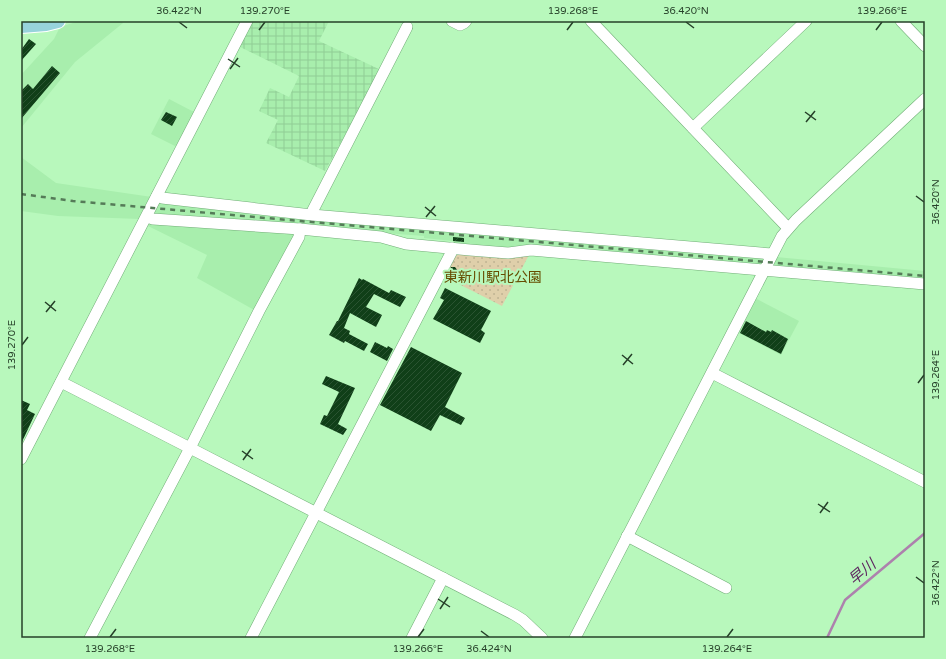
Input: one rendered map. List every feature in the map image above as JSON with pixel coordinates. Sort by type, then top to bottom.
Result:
[{"type":"main road","points":[[21,26],[58,21]]},
{"type":"street","points":[[21,460],[247,21]]},
{"type":"street","points":[[452,21],[460,25],[466,21]]},
{"type":"street","points":[[591,21],[788,228]]},
{"type":"street","points":[[693,128],[806,21]]},
{"type":"street","points":[[901,21],[925,46]]},
{"type":"street","points":[[312,215],[313,210],[407,27]]},
{"type":"street","points":[[575,638],[782,236],[788,228],[925,99]]},
{"type":"street","points":[[157,196],[162,198],[312,215],[772,254]]},
{"type":"street","points":[[147,216],[153,219],[300,229],[382,237],[406,244],[508,253],[531,250],[925,284]]},
{"type":"street","points":[[90,638],[190,448],[244,339],[299,236],[300,229]]},
{"type":"street","points":[[251,638],[451,254],[452,248]]},
{"type":"street","points":[[712,372],[925,482]]},
{"type":"street","points":[[61,382],[523,620],[542,638]]},
{"type":"street","points":[[627,536],[726,588]]},
{"type":"street","points":[[412,638],[443,578]]},
{"type":"shaded area","points":[[79,21],[121,21],[123,23],[75,62],[21,128],[21,75],[54,39],[60,27]]},
{"type":"shaded area","points":[[251,21],[329,21],[319,41],[381,70],[325,171],[266,143],[278,120],[259,111],[270,88],[289,97],[299,76],[238,46]]},
{"type":"shaded area","points":[[169,99],[194,112],[178,145],[175,146],[151,134]]},
{"type":"shaded area","points":[[21,157],[56,183],[152,197],[140,219],[58,216],[21,211]]},
{"type":"shaded area","points":[[159,202],[765,257],[762,267],[453,244],[453,241],[424,238],[424,236],[152,215]]},
{"type":"shaded area","points":[[150,223],[296,234],[256,311],[197,278],[207,255],[148,226]]},
{"type":"shaded area","points":[[776,257],[925,271],[925,281],[773,268]]},
{"type":"shaded area","points":[[755,298],[799,321],[781,355],[737,332]]},
{"type":"green space","name":"東新川駅北公園","points":[[460,252],[530,253],[502,306],[443,276],[453,259]]},
{"type":"building","points":[[29,39],[36,44],[21,61],[21,50]]},
{"type":"building","points":[[52,66],[60,73],[21,119],[21,91],[28,84],[33,89]]},
{"type":"building","points":[[166,112],[177,117],[172,126],[161,120]]},
{"type":"building","points":[[453,237],[464,238],[464,242],[453,241]]},
{"type":"building","points":[[451,267],[455,267],[458,271],[455,277],[448,274]]},
{"type":"building","points":[[359,278],[389,293],[391,290],[406,297],[400,307],[374,294],[366,307],[382,315],[376,327],[350,313],[344,328],[350,331],[349,334],[368,344],[364,351],[329,335],[338,321]]},
{"type":"building","points":[[445,288],[491,311],[481,330],[485,333],[480,343],[433,319],[444,300],[440,298]]},
{"type":"building","points":[[746,321],[766,332],[767,330],[771,332],[772,330],[788,339],[781,354],[740,333]]},
{"type":"building","points":[[375,342],[387,348],[388,346],[393,349],[387,361],[370,352]]},
{"type":"building","points":[[411,347],[462,373],[445,407],[465,418],[461,425],[440,415],[431,431],[380,405]]},
{"type":"building","points":[[326,376],[355,388],[338,424],[347,429],[343,435],[320,424],[324,415],[327,416],[339,392],[322,384]]},
{"type":"building","points":[[21,400],[30,404],[27,410],[35,414],[21,444]]},
{"type":"waterway","name":"早川","points":[[827,638],[845,600],[925,533]]},
{"type":"railway","points":[[21,194],[73,201],[925,276]]}]
